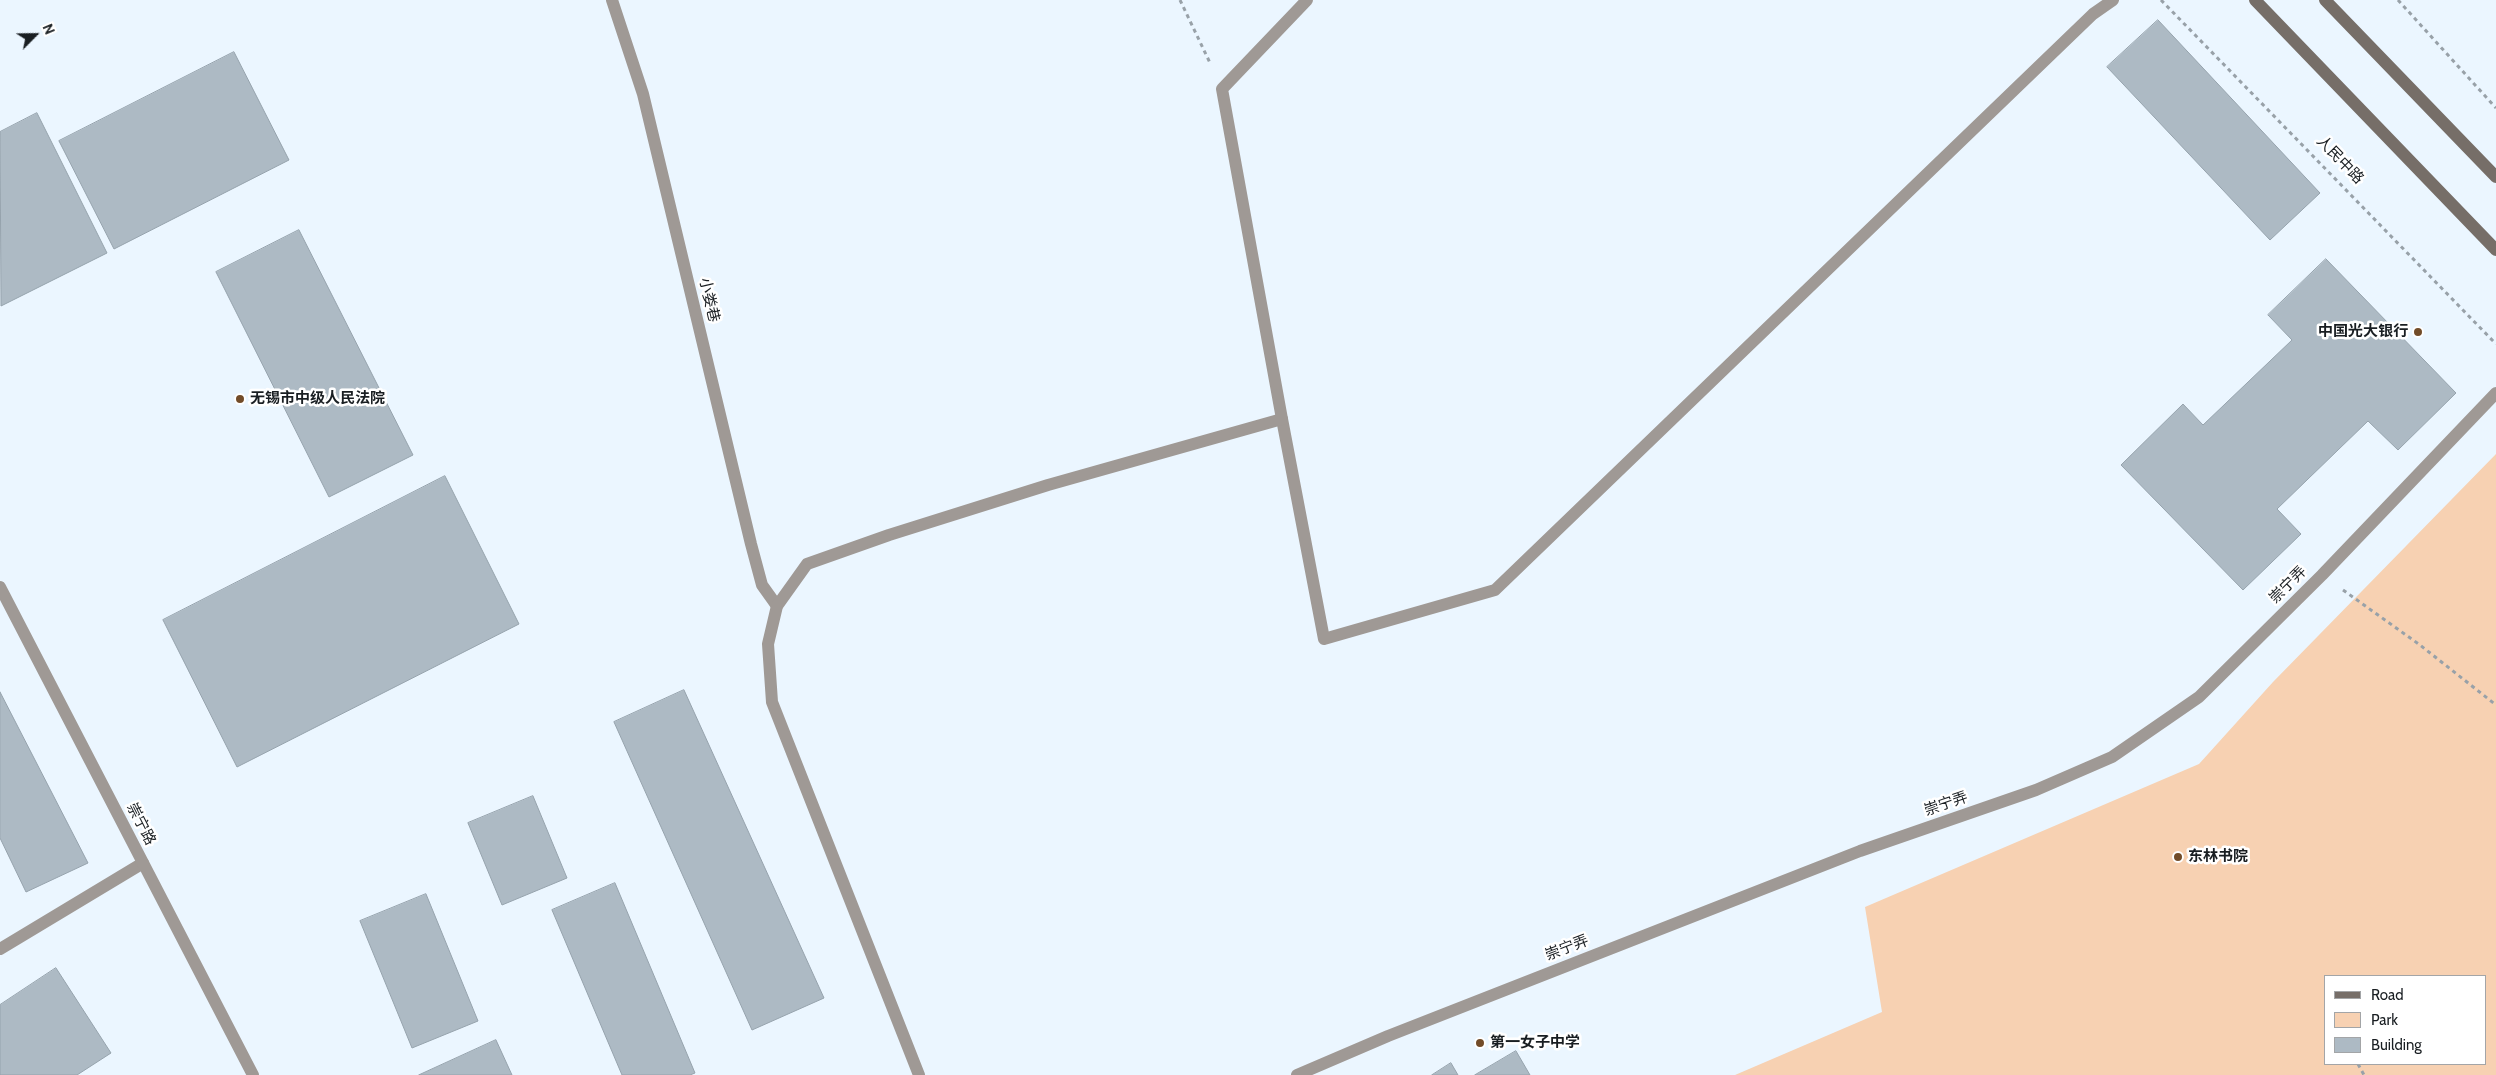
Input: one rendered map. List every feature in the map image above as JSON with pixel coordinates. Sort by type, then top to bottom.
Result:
[{"type":"main road","points":[[2255,0],[2496,250]]},
{"type":"main road","points":[[2325,0],[2496,177]]},
{"type":"street","name":"小娄巷","points":[[612,0],[643,94],[762,585],[777,606]]},
{"type":"street","points":[[1307,0],[1222,89],[1324,639],[1495,590],[2093,14],[2112,0]]},
{"type":"street","name":"崇宁弄","points":[[1298,1075],[1388,1036],[1860,851],[2036,790],[2112,757],[2199,697],[2322,574],[2496,393]]},
{"type":"street","points":[[919,1075],[772,702],[768,644],[777,606],[807,564],[888,535],[1048,485],[1282,419]]},
{"type":"street","name":"崇宁路","points":[[2,594],[252,1075]]},
{"type":"street","points":[[0,949],[143,863]]},
{"type":"path","points":[[1180,0],[1222,89]]},
{"type":"path","name":"人民中路","points":[[2161,0],[2496,344]]},
{"type":"path","points":[[2398,0],[2496,108]]},
{"type":"path","points":[[2322,574],[2420,645],[2496,705]]},
{"type":"green space","name":"东林书院","points":[[2496,454],[2496,1075],[1735,1075],[1882,1012],[1865,907],[2199,764],[2273,682]]},
{"type":"building","points":[[2158,20],[2320,193],[2270,240],[2107,67]]},
{"type":"building","points":[[234,52],[289,160],[114,249],[59,141]]},
{"type":"building","points":[[37,113],[107,253],[1,306],[0,132]]},
{"type":"building","points":[[299,230],[413,455],[329,497],[216,272]]},
{"type":"building","points":[[2326,259],[2456,393],[2398,450],[2368,421],[2277,509],[2301,534],[2243,590],[2121,465],[2183,404],[2203,425],[2292,340],[2268,315]]},
{"type":"building","points":[[445,476],[519,624],[237,767],[163,620]]},
{"type":"building","points":[[684,690],[824,998],[752,1030],[614,722]]},
{"type":"building","points":[[0,692],[88,863],[26,892],[0,838]]},
{"type":"building","points":[[533,796],[567,878],[502,905],[468,823]]},
{"type":"building","points":[[615,883],[695,1073],[690,1075],[622,1075],[552,910]]},
{"type":"building","points":[[426,894],[478,1021],[412,1048],[360,921]]},
{"type":"building","points":[[56,968],[111,1053],[77,1075],[0,1075],[0,1005]]},
{"type":"building","points":[[496,1040],[512,1075],[419,1075]]},
{"type":"building","points":[[1516,1051],[1530,1075],[1475,1075]]},
{"type":"building","points":[[1451,1063],[1458,1075],[1432,1075]]},
{"type":"place","name":"中国光大银行","points":[[2418,332]]},
{"type":"place","name":"无锡市中级人民法院","points":[[240,399]]},
{"type":"place","name":"东林书院","points":[[2178,857]]},
{"type":"place","name":"第一女子中学","points":[[1480,1043]]}]
